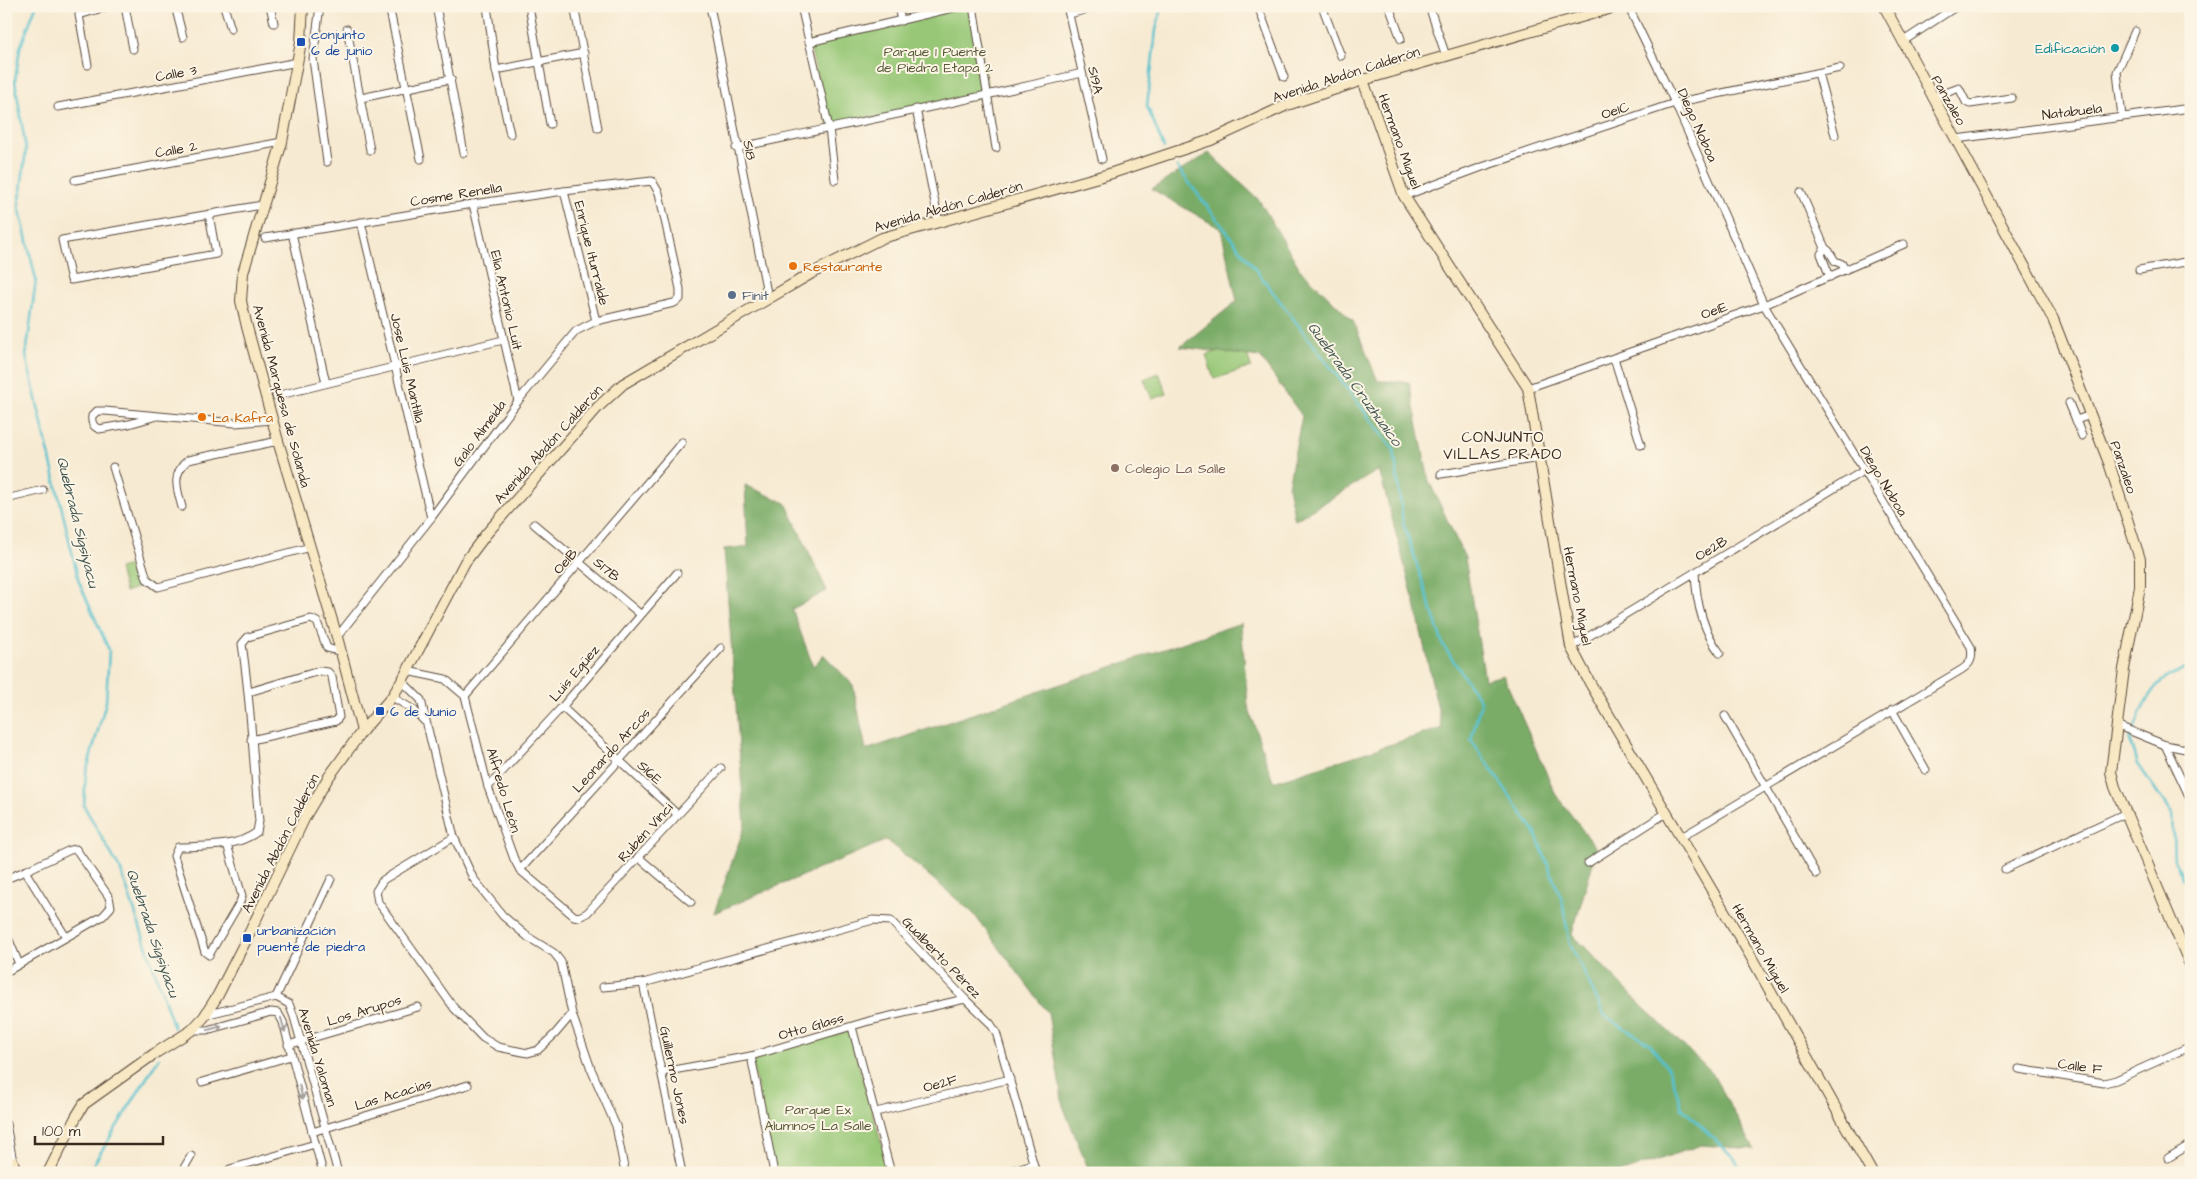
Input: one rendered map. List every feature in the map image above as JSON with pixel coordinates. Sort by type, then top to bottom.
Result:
[{"type":"street","points":[[88,65],[79,15],[109,6]]},
{"type":"street","points":[[125,6],[133,49]]},
{"type":"street","points":[[175,6],[182,37]]},
{"type":"street","points":[[224,6],[231,29]]},
{"type":"street","points":[[270,6],[274,23]]},
{"type":"street","name":"Avenida Marquesa de Solanda","points":[[303,6],[298,62],[282,142],[243,273],[241,301],[246,327],[278,442],[337,637],[362,731]]},
{"type":"street","points":[[320,6],[313,59],[327,162]]},
{"type":"street","points":[[389,6],[421,159]]},
{"type":"street","points":[[486,6],[496,70],[510,134]]},
{"type":"street","points":[[530,6],[550,124]]},
{"type":"street","points":[[574,6],[598,128]]},
{"type":"street","name":"S18","points":[[710,6],[736,148],[768,298]]},
{"type":"street","points":[[801,6],[829,128],[834,180]]},
{"type":"street","points":[[898,6],[901,21]]},
{"type":"street","points":[[809,42],[961,6]]},
{"type":"street","points":[[973,6],[996,148]]},
{"type":"street","points":[[1068,10],[1100,6]]},
{"type":"street","points":[[1258,6],[1284,77]]},
{"type":"street","points":[[1322,6],[1341,56]]},
{"type":"street","points":[[1389,6],[1401,40]]},
{"type":"street","points":[[1429,6],[1446,56]]},
{"type":"street","name":"Avenida Abdón Calderón","points":[[48,1173],[84,1104],[154,1054],[192,1030],[205,1015],[243,946],[306,815],[328,778],[362,731],[392,697],[465,562],[487,533],[604,401],[623,384],[768,298],[882,238],[1108,174],[1211,140],[1287,105],[1363,80],[1619,6]]},
{"type":"street","name":"Diego Noboa","points":[[1628,6],[1675,103],[1764,305],[1971,647],[1972,655],[1971,662],[1967,666],[1765,785],[1680,838]]},
{"type":"street","name":"Panzaleo","points":[[1884,6],[2053,319],[2091,415],[2140,559],[2140,587],[2116,725],[2111,772],[2126,813],[2191,967]]},
{"type":"street","points":[[1902,42],[1957,6]]},
{"type":"street","name":"S19A","points":[[1068,10],[1102,159]]},
{"type":"street","points":[[437,11],[464,153]]},
{"type":"street","points":[[347,29],[370,150]]},
{"type":"street","points":[[2122,117],[2117,72],[2135,31]]},
{"type":"street","points":[[496,70],[584,53]]},
{"type":"street","name":"Calle 3","points":[[58,107],[298,62]]},
{"type":"street","name":"Oe1C","points":[[1404,196],[1482,167],[1675,103],[1840,68]]},
{"type":"street","points":[[736,148],[916,109],[989,96],[1082,73]]},
{"type":"street","points":[[1818,73],[1835,135]]},
{"type":"street","points":[[361,98],[451,79]]},
{"type":"street","name":"Hermano Miguel","points":[[1363,80],[1404,196],[1528,388],[1571,646],[1590,683],[1750,955],[1872,1173]]},
{"type":"street","points":[[1932,98],[1958,88],[1966,102],[1970,104],[2012,98]]},
{"type":"street","name":"Natabuela","points":[[1956,139],[2191,108]]},
{"type":"street","points":[[916,109],[939,223]]},
{"type":"street","name":"Calle 2","points":[[74,180],[282,142]]},
{"type":"street","name":"Cosme Renella","points":[[265,238],[472,204],[652,181],[658,192],[669,234],[680,289],[680,300]]},
{"type":"street","name":"Enrique Iturralde","points":[[564,191],[596,321]]},
{"type":"street","points":[[1801,192],[1825,248],[1835,261],[1842,264],[1845,270]]},
{"type":"street","name":"Elia Antonio Luit","points":[[472,204],[502,340],[518,401]]},
{"type":"street","points":[[209,214],[216,254],[71,280],[62,240],[209,214],[262,205]]},
{"type":"street","name":"Jose Luis Mantilla","points":[[361,222],[431,518]]},
{"type":"street","points":[[292,233],[326,383]]},
{"type":"street","name":"Oe1E","points":[[1528,388],[1764,305],[1904,244]]},
{"type":"street","points":[[1825,248],[1821,254],[1830,277]]},
{"type":"street","points":[[2139,270],[2191,261]]},
{"type":"street","name":"Galo Almeida","points":[[337,637],[431,518],[518,401],[576,331],[596,321],[680,300]]},
{"type":"street","points":[[276,396],[502,340]]},
{"type":"street","points":[[1614,358],[1641,445]]},
{"type":"street","points":[[2069,403],[2082,436]]},
{"type":"street","points":[[157,416],[129,424],[99,429],[95,428],[92,419],[92,416],[97,411],[235,422],[273,420]]},
{"type":"street","points":[[2076,420],[2091,415]]},
{"type":"street","points":[[182,507],[177,490],[177,479],[180,468],[188,460],[278,442]]},
{"type":"street","name":"Oe1B","points":[[465,696],[682,442]]},
{"type":"street","points":[[1441,474],[1540,458]]},
{"type":"street","points":[[113,467],[147,579],[158,587],[311,548]]},
{"type":"street","name":"Oe2B","points":[[1571,646],[1863,471]]},
{"type":"street","points":[[6,499],[43,490]]},
{"type":"street","name":"S17B","points":[[534,524],[640,614]]},
{"type":"street","points":[[1695,572],[1706,628],[1712,643],[1720,653]]},
{"type":"street","name":"Luis Egüez","points":[[488,787],[562,707],[677,573]]},
{"type":"street","points":[[227,844],[242,896],[209,955],[205,952],[174,856],[178,847],[227,844],[257,832],[259,821],[251,740],[249,692],[242,644],[248,637],[314,620],[327,648],[341,652]]},
{"type":"street","name":"Leonardo Arcos","points":[[520,870],[721,648]]},
{"type":"street","points":[[407,670],[445,679],[465,696]]},
{"type":"street","points":[[249,692],[319,671],[328,672],[332,677],[339,717],[336,721],[251,740]]},
{"type":"street","points":[[402,681],[418,696],[454,837],[474,878],[503,916],[558,956],[561,962],[572,1014],[616,1126],[625,1173]]},
{"type":"street","name":"Alfredo León","points":[[465,696],[488,787],[520,870],[570,914],[579,916],[587,913]]},
{"type":"street","points":[[392,697],[414,710],[425,722]]},
{"type":"street","name":"S16E","points":[[562,707],[677,814]]},
{"type":"street","points":[[1892,710],[1926,770]]},
{"type":"street","points":[[1725,716],[1816,874]]},
{"type":"street","points":[[2116,725],[2166,745],[2191,750]]},
{"type":"street","points":[[2166,745],[2191,800]]},
{"type":"street","name":"Rubén Vinci","points":[[587,913],[721,768]]},
{"type":"street","points":[[1588,864],[1666,813]]},
{"type":"street","points":[[2005,869],[2126,813]]},
{"type":"street","points":[[454,837],[383,880],[376,891],[378,902],[454,1008],[483,1038],[498,1047],[528,1053],[538,1050],[572,1014]]},
{"type":"street","points":[[6,879],[76,849],[109,897],[111,907],[108,912],[6,972]]},
{"type":"street","points":[[638,857],[691,902]]},
{"type":"street","points":[[25,871],[66,937]]},
{"type":"street","points":[[205,1015],[276,998],[331,879]]},
{"type":"street","name":"Gualberto Pérez","points":[[603,987],[643,983],[882,919],[891,921],[964,999],[990,1023],[996,1032],[1036,1173]]},
{"type":"street","points":[[6,933],[19,964]]},
{"type":"street","name":"Guillermo Jones","points":[[643,983],[682,1173]]},
{"type":"street","name":"Avenida Yaloman","points":[[276,998],[288,1004],[301,1042],[338,1173]]},
{"type":"street","name":"Otto Glass","points":[[662,1072],[751,1056],[869,1021],[964,999]]},
{"type":"street","name":"Los Arupos","points":[[288,1045],[418,1007]]},
{"type":"street","name":"Avenida Yaloman","points":[[192,1030],[207,1030],[275,1012],[281,1017],[323,1173]]},
{"type":"street","points":[[852,1027],[891,1173]]},
{"type":"street","name":"Calle F","points":[[2019,1069],[2104,1083],[2116,1080],[2191,1046]]},
{"type":"street","points":[[202,1082],[291,1056]]},
{"type":"street","points":[[751,1056],[774,1173]]},
{"type":"street","name":"Oe2F","points":[[876,1112],[1010,1079]]},
{"type":"street","name":"Las Acacias","points":[[312,1132],[468,1085]]},
{"type":"street","points":[[6,1124],[10,1162],[16,1173]]},
{"type":"street","points":[[230,1168],[315,1144]]},
{"type":"street","points":[[2168,1158],[2191,1144]]},
{"type":"street","points":[[181,1173],[191,1156]]},
{"type":"street","points":[[1003,1173],[1033,1164]]},
{"type":"green space","name":"Parque 1 Puente de Piedra Etapa 2","points":[[961,6],[973,6],[989,96],[829,128],[809,42]]},
{"type":"green space","points":[[1209,153],[1259,200],[1300,269],[1353,321],[1378,381],[1409,382],[1429,481],[1465,558],[1485,680],[1503,675],[1556,795],[1597,849],[1572,934],[1644,1008],[1712,1073],[1754,1149],[1701,1145],[1620,1173],[1090,1173],[1063,1106],[1048,1013],[973,913],[887,840],[714,913],[745,825],[724,549],[748,547],[745,485],[786,503],[827,591],[792,609],[813,666],[824,655],[853,685],[866,750],[1241,623],[1248,706],[1273,782],[1442,728],[1415,604],[1379,470],[1295,520],[1288,486],[1302,416],[1260,357],[1180,347],[1237,301],[1221,229],[1152,189]]},
{"type":"green space","points":[[1244,343],[1251,367],[1214,379],[1206,355]]},
{"type":"green space","points":[[1159,373],[1167,394],[1152,399],[1144,379]]},
{"type":"green space","points":[[130,566],[137,588],[125,592],[119,569]]},
{"type":"green space","name":"Parque Ex Alumnos La Salle","points":[[849,1031],[890,1173],[774,1173],[751,1056]]},
{"type":"waterway","name":"Quebrada Sigsiyacu","points":[[36,6],[20,48],[15,81],[26,150],[19,206],[36,280],[26,356],[79,582],[109,650],[106,702],[86,773],[84,806],[121,871],[174,1028]]},
{"type":"waterway","name":"Quebrada Cruzhuaico","points":[[1162,6],[1156,30],[1147,106],[1164,148]]},
{"type":"waterway","name":"Quebrada Cruzhuaico","points":[[1177,167],[1394,450],[1403,522],[1443,645],[1481,702],[1471,740],[1535,832],[1562,900],[1570,944],[1605,1016],[1650,1044],[1670,1071],[1682,1108],[1734,1158],[1743,1173]]},
{"type":"waterway","points":[[2134,729],[2146,701],[2155,688],[2166,678],[2191,665]]},
{"type":"waterway","points":[[2132,734],[2130,740],[2138,764],[2172,814],[2174,860],[2184,880],[2191,886]]},
{"type":"waterway","name":"Quebrada Sigsiyacu","points":[[88,1173],[159,1058]]},
{"type":"place","name":"conjunto 6 de junio","points":[[301,42]]},
{"type":"place","name":"Edificación","points":[[2115,48]]},
{"type":"place","name":"Restaurante","points":[[793,266]]},
{"type":"place","name":"Finit","points":[[732,295]]},
{"type":"place","name":"La Kafra","points":[[202,417]]},
{"type":"place","name":"Colegio La Salle","points":[[1115,468]]},
{"type":"place","name":"6 de Junio","points":[[380,711]]},
{"type":"place","name":"urbanización puente de piedra","points":[[247,938]]},
{"type":"district","name":"CONJUNTO VILLAS PRADO","points":[[1503,446]]}]
